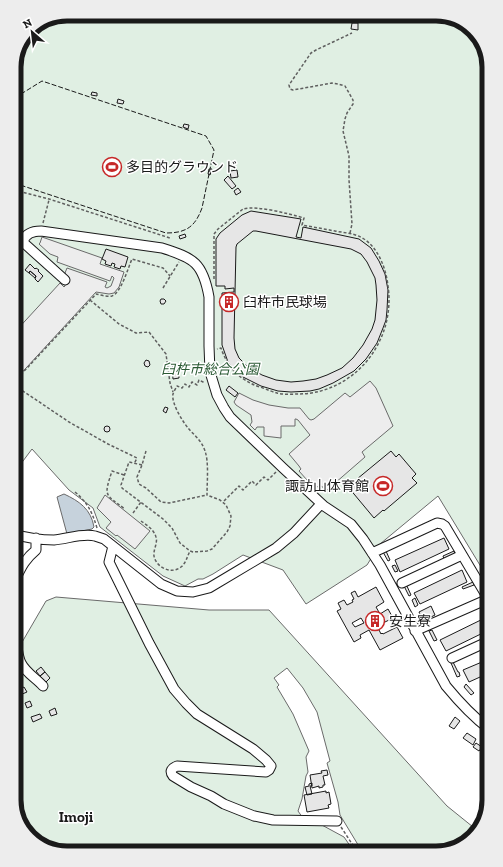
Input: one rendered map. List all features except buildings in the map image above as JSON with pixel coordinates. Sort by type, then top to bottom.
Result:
[{"type":"street","points":[[65,280],[25,244],[23,241],[24,238],[30,233],[41,231],[162,248],[182,254],[195,262],[207,284],[209,297],[210,372],[217,395],[224,408],[230,417],[321,504],[352,524],[380,566],[446,686],[458,702],[482,723]]},
{"type":"street","points":[[21,536],[53,540],[83,536],[94,536],[104,539],[161,584],[177,591],[192,592],[209,588],[276,548],[294,533],[321,504]]},
{"type":"street","points":[[372,553],[437,523],[442,524],[445,526],[482,590]]},
{"type":"street","points":[[21,567],[29,556],[36,550],[36,538]]},
{"type":"street","points":[[113,546],[109,562],[149,643],[174,689],[197,714],[253,749],[271,766],[266,772],[177,766],[173,768],[171,774],[191,787],[224,804],[254,816],[273,820],[337,821]]},
{"type":"street","points":[[402,583],[462,555]]},
{"type":"street","points":[[415,631],[482,603]]},
{"type":"street","points":[[452,658],[482,644]]},
{"type":"street","points":[[21,662],[27,672],[43,686]]},
{"type":"path","points":[[350,233],[352,224],[349,156],[344,132],[345,119],[353,104],[353,100],[346,88],[342,85],[332,83],[293,90],[290,89],[289,85],[311,53],[352,33]]},
{"type":"path","points":[[21,192],[49,199],[170,238]]},
{"type":"path","points":[[41,231],[49,199]]},
{"type":"path","points":[[214,279],[214,234],[243,209],[258,208],[304,218],[302,225],[350,233],[363,239],[374,249],[386,272],[389,291],[388,315],[383,334],[374,350],[359,369],[338,384],[324,390],[302,394],[278,393],[258,387],[240,376],[229,366],[221,348],[215,350]]},
{"type":"path","points":[[163,288],[182,254]]},
{"type":"path","points":[[21,374],[96,294],[110,296],[116,294],[132,259],[163,268],[170,276]]},
{"type":"path","points":[[90,300],[119,324],[130,330],[136,333],[149,332],[166,354],[174,401],[184,422],[198,438],[205,450],[207,464],[207,495]]},
{"type":"path","points":[[173,393],[177,386],[182,388],[185,384],[189,387],[192,382],[197,385],[200,380],[205,383],[209,382]]},
{"type":"path","points":[[21,390],[69,422],[137,458],[134,464]]},
{"type":"path","points":[[142,465],[128,462],[121,485],[122,488],[169,524],[180,543],[190,551],[200,552],[209,550],[214,546],[227,532],[230,526],[231,516],[226,504],[215,497],[207,495],[169,503],[161,502],[146,488],[139,484],[137,477],[142,465],[146,451]]},
{"type":"path","points":[[124,475],[112,471],[106,489],[111,498],[125,509]]},
{"type":"path","points":[[224,502],[239,486],[243,490],[252,481],[256,485],[264,476],[268,480],[276,472]]},
{"type":"path","points":[[75,492],[83,499],[93,515],[98,531]]},
{"type":"path","points":[[133,513],[141,502]]},
{"type":"path","points":[[141,521],[153,531],[156,538],[154,557],[157,563],[162,567],[170,570],[177,570],[185,562],[190,551]]},
{"type":"path","points":[[337,821],[353,846]]},
{"type":"green space","name":"臼杵市総合公園","points":[[67,21],[439,21],[451,23],[462,29],[471,37],[480,52],[482,67],[482,568],[438,496],[380,544],[367,565],[306,604],[283,570],[243,555],[213,574],[203,579],[198,579],[185,586],[163,576],[100,527],[93,508],[69,490],[32,449],[21,464],[21,64],[26,47],[37,32],[52,23]]},
{"type":"green space","points":[[56,597],[209,610],[269,610],[447,806],[473,827],[462,838],[442,846],[359,846],[340,815],[338,802],[327,763],[330,761],[317,712],[303,688],[287,668],[274,678],[279,685],[277,687],[293,714],[309,751],[306,757],[308,772],[298,811],[307,824],[320,824],[344,837],[350,846],[64,846],[52,844],[41,838],[32,830],[26,820],[21,806],[21,644],[46,601]]},
{"type":"shaded area","points":[[42,237],[102,258],[100,264],[124,272],[119,287],[114,293],[109,294],[96,292],[21,373],[21,325],[60,283],[64,287],[65,286],[65,273],[67,268],[107,282],[105,287],[107,288],[111,286],[114,278],[112,276],[110,281],[57,262],[58,257],[50,254],[39,244]]},
{"type":"shaded area","points":[[370,381],[376,388],[393,426],[362,452],[365,457],[327,490],[321,486],[319,488],[309,479],[307,480],[299,471],[301,469],[289,454],[310,435],[298,420],[295,419],[295,426],[281,426],[281,438],[264,436],[264,427],[257,427],[255,430],[250,425],[252,422],[251,415],[234,402],[239,393],[253,400],[269,405],[300,408],[311,420],[345,393],[350,397]]},
{"type":"shaded area","points":[[64,494],[84,506],[90,515],[94,527],[92,529],[67,534],[57,497]]},
{"type":"shaded area","points":[[105,495],[150,531],[135,549],[106,528],[111,522],[97,508]]},
{"type":"fence","points":[[21,94],[42,81],[206,136],[214,150],[202,208],[193,224],[189,228],[179,232],[166,233],[21,185]]},
{"type":"place","name":"多目的グラウンド","points":[[112,167]]},
{"type":"place","name":"臼杵市民球場","points":[[229,302]]},
{"type":"place","name":"諏訪山体育館","points":[[383,486]]},
{"type":"place","name":"安生寮","points":[[375,621]]},
{"type":"district","name":"Imoji","points":[[76,817]]}]
